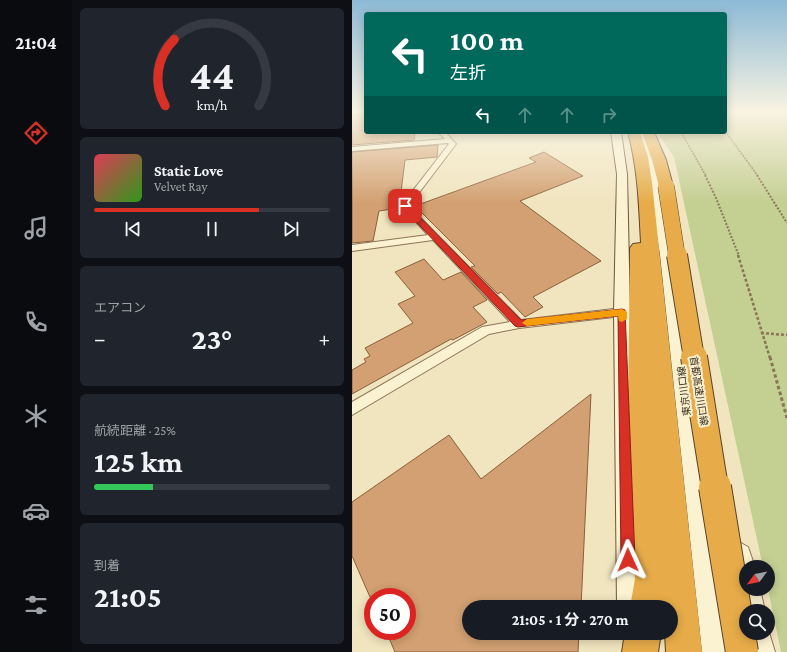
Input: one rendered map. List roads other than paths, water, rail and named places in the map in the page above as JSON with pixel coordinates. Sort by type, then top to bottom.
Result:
[{"type":"highway","points":[[635,142],[642,492],[651,579],[648,600]]},
{"type":"highway","points":[[637,142],[645,183],[684,652]]},
{"type":"highway","name":"首都高速川口線","points":[[643,142],[659,160],[666,186],[742,652]]},
{"type":"highway","points":[[666,186],[664,202],[693,395],[728,652]]},
{"type":"highway","points":[[640,652],[642,640]]},
{"type":"main road","points":[[630,600],[622,312],[622,174],[632,142]]},
{"type":"main road","name":"東京川口線","points":[[641,142],[650,158],[667,255],[716,652]]},
{"type":"main road","points":[[630,640],[631,652]]},
{"type":"street","points":[[352,149],[422,142]]},
{"type":"street","points":[[450,142],[452,144],[405,206],[518,324]]},
{"type":"street","points":[[352,248],[435,237]]},
{"type":"street","points":[[667,255],[701,370],[743,560]]},
{"type":"street","points":[[352,409],[486,330],[518,324],[622,312]]},
{"type":"street","points":[[759,640],[762,652]]}]
